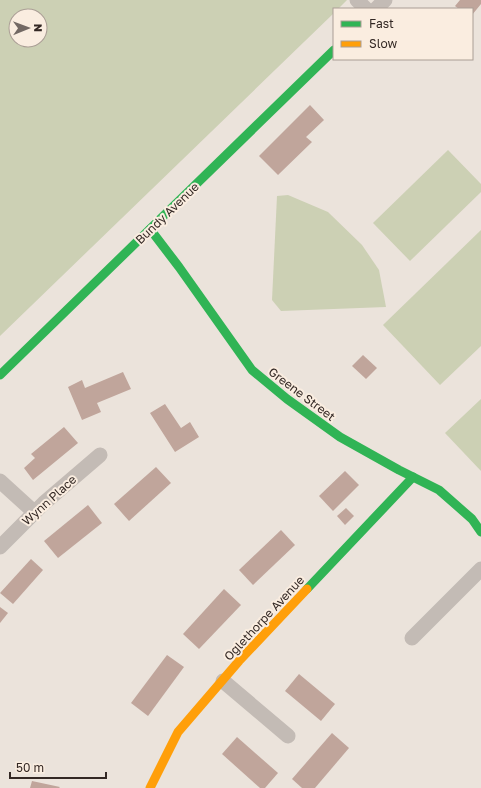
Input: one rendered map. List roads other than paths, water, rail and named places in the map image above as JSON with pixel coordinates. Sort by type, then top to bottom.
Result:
[{"type":"street","points":[[357,0],[365,8]]},
{"type":"street","points":[[377,8],[385,0]]},
{"type":"street","name":"Bundy Avenue","points":[[0,375],[333,51]]},
{"type":"street","name":"Greene Street","points":[[150,229],[252,370],[287,399],[340,437],[439,490],[472,519],[481,532]]},
{"type":"street","name":"Wynn Place","points":[[0,547],[34,512],[100,455]]},
{"type":"street","name":"Oglethorpe Avenue","points":[[150,788],[178,732],[239,661],[413,477]]},
{"type":"street","points":[[0,481],[34,512]]},
{"type":"street","points":[[412,638],[481,570]]},
{"type":"street","points":[[222,681],[288,736]]}]
